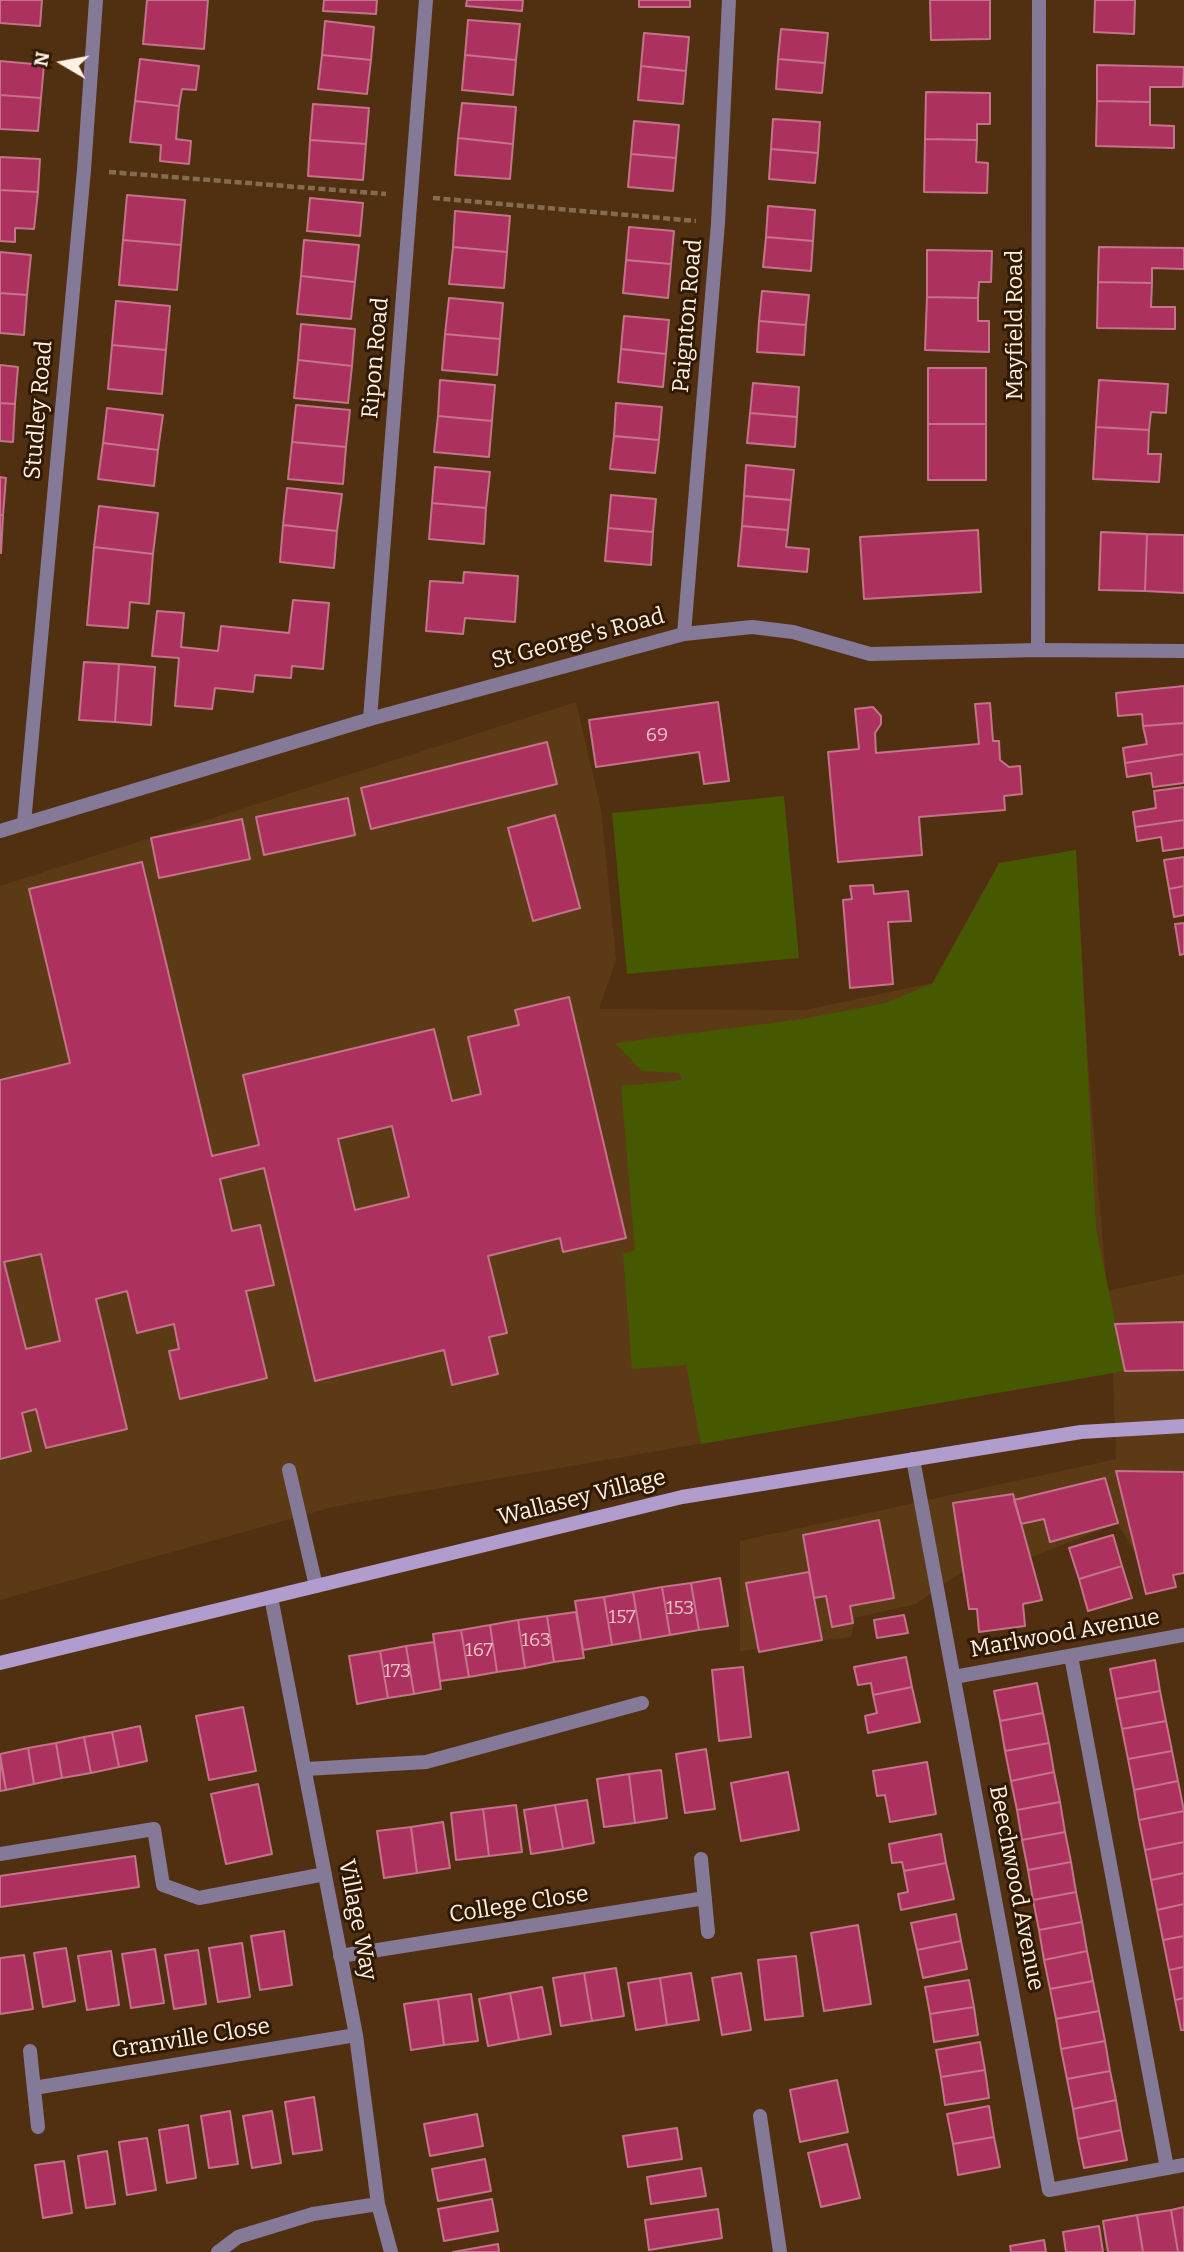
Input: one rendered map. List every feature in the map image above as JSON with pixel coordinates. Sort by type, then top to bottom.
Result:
[{"type":"main road","name":"Wallasey Village","points":[[0,1663],[682,1497],[1081,1432],[1184,1426]]},
{"type":"street","name":"Studley Road","points":[[24,823],[84,170],[96,0]]},
{"type":"street","name":"Ripon Road","points":[[370,719],[426,0]]},
{"type":"street","name":"Paignton Road","points":[[684,634],[718,223],[729,0]]},
{"type":"street","name":"Mayfield Road","points":[[1038,650],[1039,0]]},
{"type":"street","name":"St George's Road","points":[[0,831],[370,719],[684,634],[752,627],[793,632],[870,654],[1038,650],[1184,651]]},
{"type":"street","name":"Beechwood Avenue","points":[[913,1459],[1049,2190],[1184,2165]]},
{"type":"street","points":[[289,1470],[316,1586]]},
{"type":"street","name":"Village Way","points":[[271,1597],[356,2035],[377,2204],[391,2252]]},
{"type":"street","name":"Marlwood Avenue","points":[[954,1677],[1184,1635]]},
{"type":"street","points":[[1071,1656],[1167,2168]]},
{"type":"street","points":[[306,1769],[426,1762],[642,1703]]},
{"type":"street","points":[[0,1854],[154,1829],[163,1885],[199,1898],[325,1874]]},
{"type":"street","points":[[701,1859],[708,1933]]},
{"type":"street","name":"College Close","points":[[340,1956],[705,1898]]},
{"type":"street","name":"Granville Close","points":[[34,2088],[356,2035]]},
{"type":"street","points":[[30,2050],[38,2127]]},
{"type":"street","points":[[760,2116],[780,2252]]},
{"type":"street","points":[[218,2252],[238,2237],[313,2214],[377,2204]]},
{"type":"shaded area","points":[[576,702],[601,809],[616,960],[599,1009],[805,1010],[932,983],[999,863],[1076,850],[1088,1062],[1107,1291],[1184,1274],[1184,1553],[1137,1556],[1117,1523],[1030,1558],[965,1570],[916,1604],[855,1618],[851,1637],[740,1651],[740,1541],[1116,1459],[1113,1373],[337,1506],[0,1600],[0,886]]},
{"type":"green space","points":[[784,796],[799,958],[627,974],[612,813]]},
{"type":"green space","points":[[1076,850],[1096,1228],[1125,1371],[701,1444],[686,1365],[632,1369],[623,1253],[635,1251],[621,1086],[682,1080],[679,1073],[642,1071],[615,1043],[803,1019],[886,1003],[933,983],[999,863]]},
{"type":"building","points":[[0,0],[42,0],[40,26],[0,23]]},
{"type":"building","points":[[147,0],[208,0],[204,49],[143,44]]},
{"type":"building","points":[[324,0],[377,0],[376,14],[323,11]]},
{"type":"building","points":[[467,0],[523,0],[522,11],[466,6]]},
{"type":"building","points":[[639,0],[690,0],[690,7],[639,7]]},
{"type":"building","points":[[930,0],[990,0],[990,39],[931,40]]},
{"type":"building","points":[[1095,0],[1135,0],[1134,34],[1094,32]]},
{"type":"building","points":[[468,20],[520,24],[516,60],[465,55]]},
{"type":"building","points":[[325,21],[374,27],[371,60],[322,55]]},
{"type":"building","points":[[781,29],[828,33],[825,63],[778,59]]},
{"type":"building","points":[[644,33],[689,37],[686,71],[641,66]]},
{"type":"building","points":[[322,55],[371,60],[367,94],[318,89]]},
{"type":"building","points":[[465,55],[516,60],[513,95],[462,90]]},
{"type":"building","points":[[140,59],[199,66],[196,90],[182,89],[179,106],[135,101]]},
{"type":"building","points":[[778,59],[825,63],[822,93],[776,89]]},
{"type":"building","points":[[0,61],[44,65],[41,98],[0,95]]},
{"type":"building","points":[[1097,65],[1184,67],[1183,87],[1150,87],[1150,102],[1097,101]]},
{"type":"building","points":[[641,66],[686,71],[683,104],[638,100]]},
{"type":"building","points":[[926,92],[990,93],[990,124],[977,124],[977,140],[925,139]]},
{"type":"building","points":[[0,95],[41,98],[38,131],[0,129]]},
{"type":"building","points":[[135,101],[179,106],[176,139],[191,141],[189,164],[160,161],[161,145],[130,142]]},
{"type":"building","points":[[1097,101],[1150,102],[1150,125],[1174,126],[1174,148],[1096,146]]},
{"type":"building","points":[[462,103],[516,107],[513,144],[458,138]]},
{"type":"building","points":[[313,104],[369,108],[366,144],[310,140]]},
{"type":"building","points":[[773,119],[820,122],[818,153],[771,149]]},
{"type":"building","points":[[634,121],[679,125],[676,158],[631,154]]},
{"type":"building","points":[[458,138],[513,144],[510,179],[455,175]]},
{"type":"building","points":[[925,139],[977,140],[976,162],[988,163],[987,193],[924,192]]},
{"type":"building","points":[[310,140],[366,144],[363,180],[308,176]]},
{"type":"building","points":[[771,149],[818,153],[815,183],[769,179]]},
{"type":"building","points":[[631,154],[676,158],[673,191],[628,187]]},
{"type":"building","points":[[0,157],[40,159],[38,192],[0,190]]},
{"type":"building","points":[[0,190],[38,192],[34,229],[15,228],[15,242],[0,241]]},
{"type":"building","points":[[127,195],[185,200],[181,245],[123,240]]},
{"type":"building","points":[[310,198],[363,203],[360,236],[307,231]]},
{"type":"building","points":[[768,206],[815,210],[813,241],[766,237]]},
{"type":"building","points":[[455,211],[510,216],[507,252],[453,247]]},
{"type":"building","points":[[629,227],[674,231],[671,264],[626,260]]},
{"type":"building","points":[[766,237],[813,241],[811,271],[763,267]]},
{"type":"building","points":[[123,240],[181,245],[177,290],[119,285]]},
{"type":"building","points":[[304,240],[359,245],[355,282],[301,276]]},
{"type":"building","points":[[453,247],[507,252],[504,288],[449,284]]},
{"type":"building","points":[[1099,247],[1184,248],[1184,269],[1152,268],[1152,283],[1098,282]]},
{"type":"building","points":[[927,250],[992,251],[991,282],[979,282],[978,298],[927,297]]},
{"type":"building","points":[[0,252],[31,255],[27,295],[0,293]]},
{"type":"building","points":[[626,260],[671,264],[668,298],[623,293]]},
{"type":"building","points":[[301,276],[355,282],[351,319],[297,314]]},
{"type":"building","points":[[1098,282],[1152,283],[1151,307],[1175,307],[1175,329],[1097,328]]},
{"type":"building","points":[[762,291],[809,295],[806,325],[759,321]]},
{"type":"building","points":[[0,293],[27,295],[24,335],[0,333]]},
{"type":"building","points":[[927,297],[978,298],[978,321],[989,321],[989,352],[925,350]]},
{"type":"building","points":[[449,298],[503,303],[500,339],[445,334]]},
{"type":"building","points":[[116,301],[170,306],[166,350],[112,345]]},
{"type":"building","points":[[624,316],[669,320],[666,354],[621,349]]},
{"type":"building","points":[[759,321],[806,325],[804,355],[757,352]]},
{"type":"building","points":[[301,324],[355,329],[352,366],[298,360]]},
{"type":"building","points":[[445,334],[500,339],[497,375],[442,370]]},
{"type":"building","points":[[112,345],[166,350],[162,394],[108,389]]},
{"type":"building","points":[[621,349],[666,354],[663,387],[618,382]]},
{"type":"building","points":[[298,360],[352,366],[348,403],[294,398]]},
{"type":"building","points":[[0,365],[18,367],[15,404],[0,403]]},
{"type":"building","points":[[928,368],[986,368],[986,424],[928,424]]},
{"type":"building","points":[[440,380],[495,385],[492,421],[438,416]]},
{"type":"building","points":[[1099,380],[1168,384],[1166,413],[1151,412],[1149,430],[1096,427]]},
{"type":"building","points":[[753,383],[799,387],[797,417],[750,413]]},
{"type":"building","points":[[0,403],[15,404],[13,442],[0,441]]},
{"type":"building","points":[[616,403],[662,407],[659,440],[614,436]]},
{"type":"building","points":[[296,405],[350,410],[346,447],[292,442]]},
{"type":"building","points":[[107,408],[163,415],[158,450],[103,443]]},
{"type":"building","points":[[750,413],[797,417],[795,447],[747,443]]},
{"type":"building","points":[[438,416],[492,421],[489,457],[434,452]]},
{"type":"building","points":[[928,424],[986,424],[986,480],[928,480]]},
{"type":"building","points":[[1096,427],[1149,430],[1148,454],[1161,454],[1159,482],[1093,479]]},
{"type":"building","points":[[614,436],[659,440],[655,473],[610,469]]},
{"type":"building","points":[[292,442],[346,447],[343,484],[288,479]]},
{"type":"building","points":[[103,443],[158,450],[154,486],[98,479]]},
{"type":"building","points":[[746,465],[794,470],[791,500],[744,496]]},
{"type":"building","points":[[435,467],[490,472],[486,508],[432,503]]},
{"type":"building","points":[[0,477],[6,478],[3,515],[0,515]]},
{"type":"building","points":[[287,488],[342,494],[337,531],[283,525]]},
{"type":"building","points":[[611,495],[656,499],[653,532],[608,528]]},
{"type":"building","points":[[744,496],[791,500],[788,530],[742,526]]},
{"type":"building","points":[[432,503],[486,508],[484,544],[429,539]]},
{"type":"building","points":[[99,506],[158,513],[153,554],[94,547]]},
{"type":"building","points":[[0,515],[3,515],[1,553],[0,553]]},
{"type":"building","points":[[283,525],[337,531],[334,568],[280,562]]},
{"type":"building","points":[[742,526],[788,530],[786,547],[809,549],[807,572],[738,566]]},
{"type":"building","points":[[608,528],[653,532],[651,565],[605,561]]},
{"type":"building","points":[[978,530],[981,592],[864,599],[860,537]]},
{"type":"building","points":[[1101,532],[1147,534],[1145,591],[1099,590]]},
{"type":"building","points":[[1147,534],[1184,535],[1184,593],[1145,591]]},
{"type":"building","points":[[94,547],[153,554],[149,604],[130,602],[128,628],[87,625]]},
{"type":"building","points":[[464,572],[518,576],[515,622],[465,618],[463,634],[426,631],[430,581],[463,583]]},
{"type":"building","points":[[293,600],[329,603],[323,669],[292,666],[291,678],[255,675],[253,692],[215,688],[212,709],[175,706],[179,658],[152,656],[157,611],[184,613],[181,647],[218,651],[221,626],[289,633]]},
{"type":"building","points":[[84,662],[119,664],[115,722],[79,720]]},
{"type":"building","points":[[119,664],[155,667],[151,725],[115,722]]},
{"type":"building","points":[[1184,686],[1184,723],[1143,726],[1142,714],[1118,716],[1116,693]]},
{"type":"building","points":[[718,702],[729,781],[704,784],[699,752],[596,767],[589,720]]},
{"type":"building","points":[[990,703],[993,741],[999,741],[1000,760],[1009,767],[1020,766],[1022,794],[1004,796],[1005,810],[919,817],[922,855],[838,862],[828,752],[859,749],[855,709],[873,707],[881,716],[881,724],[875,733],[876,753],[979,744],[975,704]]},
{"type":"building","points":[[1184,723],[1184,754],[1125,763],[1123,748],[1147,744],[1143,726]]},
{"type":"building","points":[[547,742],[557,784],[371,829],[361,788]]},
{"type":"building","points":[[1184,754],[1184,783],[1153,787],[1151,773],[1127,777],[1125,763]]},
{"type":"building","points":[[1184,787],[1184,820],[1135,827],[1133,812],[1156,808],[1154,791]]},
{"type":"building","points":[[348,798],[355,835],[264,855],[256,817]]},
{"type":"building","points":[[555,815],[580,908],[533,921],[508,828]]},
{"type":"building","points":[[242,819],[250,859],[159,878],[151,838]]},
{"type":"building","points":[[1184,820],[1184,848],[1163,851],[1161,837],[1137,841],[1135,827]]},
{"type":"building","points":[[1184,857],[1184,886],[1169,889],[1164,860]]},
{"type":"building","points":[[142,862],[212,1156],[259,1145],[243,1075],[434,1029],[452,1101],[481,1094],[468,1037],[519,1025],[515,1010],[569,997],[626,1238],[563,1252],[560,1238],[488,1256],[507,1333],[489,1337],[498,1374],[452,1385],[444,1350],[315,1381],[264,1168],[220,1179],[232,1231],[260,1225],[274,1285],[246,1291],[267,1378],[180,1399],[169,1351],[179,1349],[174,1324],[137,1333],[127,1291],[96,1299],[127,1429],[46,1448],[36,1409],[22,1413],[31,1451],[0,1459],[0,1080],[70,1063],[29,889]],"holes":[[[392,1126],[409,1197],[355,1210],[338,1139]],[[41,1254],[60,1341],[26,1349],[4,1262]]]},
{"type":"building","points":[[873,885],[874,894],[908,891],[911,921],[888,922],[893,984],[850,988],[843,900],[852,899],[850,886]]},
{"type":"building","points":[[1184,886],[1184,915],[1174,917],[1169,889]]},
{"type":"building","points":[[1184,923],[1184,954],[1180,955],[1175,924]]},
{"type":"building","points":[[1184,1322],[1184,1370],[1125,1371],[1115,1324]]},
{"type":"building","points":[[1116,1471],[1184,1472],[1184,1573],[1173,1575],[1176,1587],[1146,1594]]},
{"type":"building","points":[[1105,1478],[1118,1523],[1050,1542],[1044,1519],[1021,1524],[1014,1500]]},
{"type":"building","points":[[1013,1494],[1042,1600],[1023,1604],[1025,1626],[979,1632],[977,1609],[969,1609],[953,1503]]},
{"type":"building","points":[[879,1520],[894,1598],[850,1606],[853,1623],[832,1627],[826,1596],[814,1598],[803,1535]]},
{"type":"building","points":[[1113,1535],[1122,1566],[1079,1579],[1069,1548]]},
{"type":"building","points":[[1122,1566],[1132,1598],[1088,1611],[1079,1579]]},
{"type":"building","points":[[809,1572],[822,1640],[759,1652],[746,1583]]},
{"type":"building","points":[[720,1578],[728,1626],[699,1630],[691,1583]]},
{"type":"building","points":[[691,1583],[699,1630],[670,1635],[662,1587]]},
{"type":"building","points":[[662,1587],[670,1635],[641,1640],[633,1592]]},
{"type":"building","points":[[633,1592],[641,1640],[612,1645],[604,1597]]},
{"type":"building","points":[[604,1597],[612,1645],[583,1650],[575,1601]]},
{"type":"building","points":[[576,1612],[584,1658],[554,1662],[547,1616]]},
{"type":"building","points":[[904,1615],[908,1633],[877,1638],[874,1620]]},
{"type":"building","points":[[547,1616],[554,1662],[525,1668],[518,1620]]},
{"type":"building","points":[[518,1620],[525,1668],[497,1672],[490,1625]]},
{"type":"building","points":[[490,1625],[497,1672],[469,1677],[461,1630]]},
{"type":"building","points":[[461,1630],[469,1677],[440,1681],[433,1634]]},
{"type":"building","points":[[434,1642],[441,1689],[414,1694],[406,1646]]},
{"type":"building","points":[[406,1646],[414,1694],[388,1698],[380,1651]]},
{"type":"building","points":[[380,1651],[388,1698],[357,1704],[349,1656]]},
{"type":"building","points":[[906,1657],[912,1687],[873,1695],[871,1683],[858,1685],[854,1667]]},
{"type":"building","points":[[1155,1660],[1160,1691],[1116,1699],[1110,1669]]},
{"type":"building","points":[[743,1667],[751,1737],[719,1741],[712,1670]]},
{"type":"building","points":[[1037,1683],[1043,1713],[1000,1721],[994,1691]]},
{"type":"building","points":[[912,1687],[920,1722],[868,1733],[865,1716],[877,1713],[873,1695]]},
{"type":"building","points":[[1160,1691],[1166,1721],[1122,1729],[1116,1699]]},
{"type":"building","points":[[243,1707],[256,1771],[209,1780],[196,1716]]},
{"type":"building","points":[[1043,1713],[1049,1743],[1005,1751],[1000,1721]]},
{"type":"building","points":[[1166,1721],[1172,1751],[1128,1759],[1122,1729]]},
{"type":"building","points":[[140,1726],[147,1761],[119,1767],[112,1732]]},
{"type":"building","points":[[112,1732],[119,1767],[91,1773],[84,1737]]},
{"type":"building","points":[[84,1737],[91,1773],[62,1778],[56,1743]]},
{"type":"building","points":[[56,1743],[62,1778],[34,1784],[28,1748]]},
{"type":"building","points":[[1049,1743],[1054,1772],[1011,1781],[1005,1751]]},
{"type":"building","points":[[28,1748],[34,1784],[6,1790],[0,1754]]},
{"type":"building","points":[[706,1749],[715,1809],[685,1813],[676,1754]]},
{"type":"building","points":[[1172,1751],[1178,1781],[1134,1790],[1128,1759]]},
{"type":"building","points":[[0,1758],[6,1790],[0,1791]]},
{"type":"building","points":[[927,1762],[936,1814],[890,1822],[885,1795],[877,1796],[873,1771]]},
{"type":"building","points":[[661,1770],[667,1818],[635,1823],[629,1774]]},
{"type":"building","points":[[788,1772],[799,1830],[741,1841],[731,1783]]},
{"type":"building","points":[[1054,1772],[1060,1802],[1017,1810],[1011,1781]]},
{"type":"building","points":[[629,1774],[635,1823],[604,1827],[597,1779]]},
{"type":"building","points":[[1178,1781],[1184,1811],[1139,1820],[1134,1790]]},
{"type":"building","points":[[258,1784],[272,1854],[226,1864],[211,1794]]},
{"type":"building","points":[[587,1800],[594,1843],[563,1849],[555,1805]]},
{"type":"building","points":[[1060,1802],[1065,1832],[1022,1840],[1017,1810]]},
{"type":"building","points":[[516,1805],[522,1852],[489,1856],[483,1809]]},
{"type":"building","points":[[555,1805],[563,1849],[531,1854],[524,1810]]},
{"type":"building","points":[[483,1809],[489,1856],[456,1860],[451,1813]]},
{"type":"building","points":[[1184,1811],[1184,1842],[1145,1850],[1139,1820]]},
{"type":"building","points":[[443,1822],[450,1868],[417,1873],[411,1827]]},
{"type":"building","points":[[411,1827],[417,1873],[384,1878],[377,1831]]},
{"type":"building","points":[[1065,1832],[1071,1862],[1028,1870],[1022,1840]]},
{"type":"building","points":[[941,1834],[946,1863],[904,1871],[902,1862],[892,1863],[889,1844]]},
{"type":"building","points":[[1184,1842],[1184,1873],[1151,1880],[1145,1850]]},
{"type":"building","points":[[135,1856],[139,1887],[0,1907],[0,1876]]},
{"type":"building","points":[[1071,1862],[1076,1892],[1033,1900],[1028,1870]]},
{"type":"building","points":[[946,1863],[954,1899],[901,1910],[898,1894],[908,1892],[904,1871]]},
{"type":"building","points":[[1184,1873],[1184,1904],[1157,1910],[1151,1880]]},
{"type":"building","points":[[1076,1892],[1082,1922],[1039,1930],[1033,1900]]},
{"type":"building","points":[[1184,1904],[1184,1936],[1163,1940],[1157,1910]]},
{"type":"building","points":[[956,1914],[961,1941],[917,1950],[911,1923]]},
{"type":"building","points":[[1082,1922],[1087,1951],[1044,1960],[1039,1930]]},
{"type":"building","points":[[858,1925],[871,2004],[824,2011],[811,1933]]},
{"type":"building","points":[[284,1931],[292,1985],[260,1990],[251,1936]]},
{"type":"building","points":[[1184,1936],[1184,1967],[1169,1970],[1163,1940]]},
{"type":"building","points":[[961,1941],[967,1969],[923,1978],[917,1950]]},
{"type":"building","points":[[242,1943],[250,1997],[218,2002],[209,1948]]},
{"type":"building","points":[[66,1948],[75,2001],[43,2007],[34,1953]]},
{"type":"building","points":[[155,1949],[164,2003],[131,2008],[122,1954]]},
{"type":"building","points":[[198,1950],[206,2004],[174,2009],[165,1955]]},
{"type":"building","points":[[111,1951],[119,2005],[87,2010],[78,1956]]},
{"type":"building","points":[[1087,1951],[1093,1981],[1050,1989],[1044,1960]]},
{"type":"building","points":[[24,1955],[33,2009],[0,2014],[0,1958]]},
{"type":"building","points":[[796,1956],[803,2016],[765,2020],[758,1960]]},
{"type":"building","points":[[1184,1967],[1184,1998],[1175,2000],[1169,1970]]},
{"type":"building","points":[[616,1968],[624,2016],[592,2021],[584,1973]]},
{"type":"building","points":[[584,1973],[592,2021],[561,2026],[553,1978]]},
{"type":"building","points":[[691,1973],[699,2020],[667,2025],[660,1978]]},
{"type":"building","points":[[741,1973],[751,2030],[722,2035],[712,1978]]},
{"type":"building","points":[[660,1978],[667,2025],[636,2030],[628,1983]]},
{"type":"building","points":[[969,1980],[974,2007],[930,2014],[925,1987]]},
{"type":"building","points":[[1093,1981],[1099,2011],[1056,2019],[1050,1989]]},
{"type":"building","points":[[542,1987],[551,2034],[519,2040],[510,1993]]},
{"type":"building","points":[[510,1993],[519,2040],[488,2046],[479,1999]]},
{"type":"building","points":[[471,1994],[478,2041],[444,2045],[438,1999]]},
{"type":"building","points":[[1184,1998],[1184,2030],[1181,2030],[1175,2000]]},
{"type":"building","points":[[438,1999],[444,2045],[411,2050],[404,2004]]},
{"type":"building","points":[[974,2007],[978,2035],[934,2042],[930,2014]]},
{"type":"building","points":[[1099,2011],[1105,2041],[1061,2049],[1056,2019]]},
{"type":"building","points":[[1105,2041],[1110,2071],[1067,2079],[1061,2049]]},
{"type":"building","points":[[980,2042],[985,2070],[941,2077],[936,2050]]},
{"type":"building","points":[[985,2070],[989,2098],[945,2105],[941,2077]]},
{"type":"building","points":[[1110,2071],[1116,2100],[1073,2109],[1067,2079]]},
{"type":"building","points":[[837,2080],[848,2132],[800,2142],[790,2090]]},
{"type":"building","points":[[314,2097],[322,2150],[293,2154],[285,2102]]},
{"type":"building","points":[[1116,2100],[1121,2130],[1078,2139],[1073,2109]]},
{"type":"building","points":[[989,2106],[994,2137],[953,2144],[947,2114]]},
{"type":"building","points":[[230,2111],[238,2164],[209,2168],[201,2116]]},
{"type":"building","points":[[272,2111],[281,2163],[252,2168],[243,2116]]},
{"type":"building","points":[[477,2114],[483,2146],[430,2156],[424,2124]]},
{"type":"building","points":[[188,2125],[196,2178],[167,2183],[159,2130]]},
{"type":"building","points":[[677,2128],[682,2159],[628,2167],[623,2136]]},
{"type":"building","points":[[1121,2130],[1127,2160],[1084,2168],[1078,2139]]},
{"type":"building","points":[[994,2137],[1000,2167],[958,2175],[953,2144]]},
{"type":"building","points":[[147,2138],[156,2190],[127,2195],[119,2142]]},
{"type":"building","points":[[847,2144],[860,2198],[821,2207],[808,2153]]},
{"type":"building","points":[[107,2151],[115,2204],[86,2208],[78,2156]]},
{"type":"building","points":[[485,2159],[491,2191],[438,2201],[432,2169]]},
{"type":"building","points":[[64,2161],[72,2213],[43,2218],[35,2165]]},
{"type":"building","points":[[701,2168],[706,2196],[651,2204],[647,2177]]},
{"type":"building","points":[[492,2199],[498,2231],[444,2241],[438,2209]]},
{"type":"building","points":[[1184,2207],[1184,2252],[1178,2252],[1171,2210]]},
{"type":"building","points":[[718,2209],[722,2238],[649,2250],[645,2220]]},
{"type":"building","points":[[1171,2210],[1178,2252],[1143,2252],[1137,2215]]},
{"type":"building","points":[[1137,2215],[1143,2252],[1108,2252],[1103,2221]]},
{"type":"building","points":[[1099,2226],[1103,2252],[1066,2252],[1063,2232]]},
{"type":"building","points":[[1044,2240],[1046,2252],[1011,2252],[1010,2246]]},
{"type":"building","points":[[498,2244],[499,2252],[453,2252]]}]
